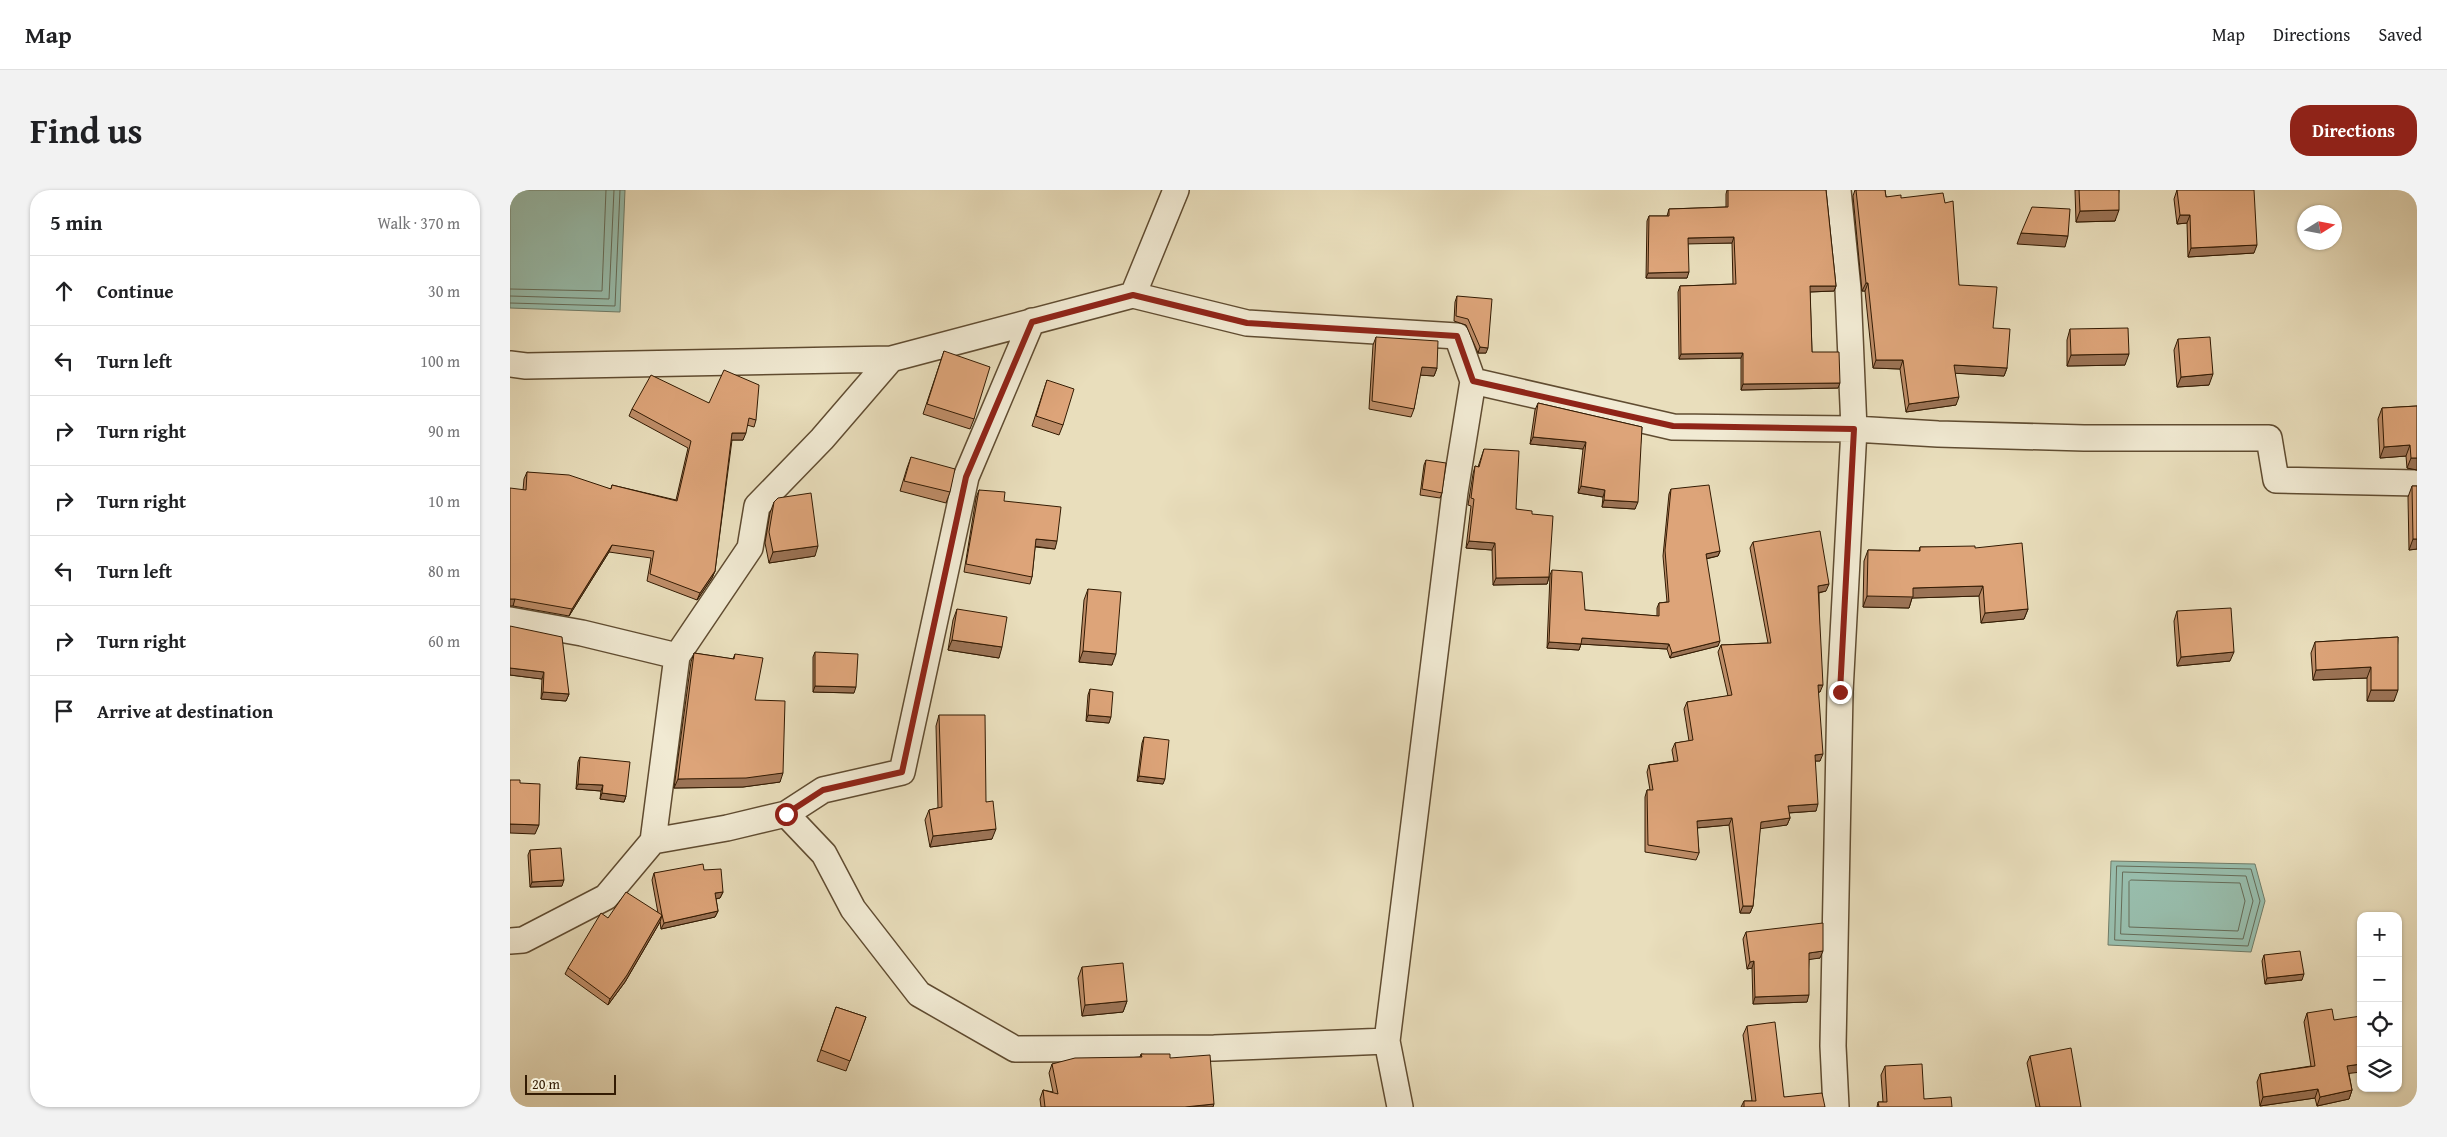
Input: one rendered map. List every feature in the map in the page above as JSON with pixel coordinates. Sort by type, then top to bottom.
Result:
[{"type":"street","points":[[1133,295],[1176,190]]},
{"type":"street","points":[[1836,1107],[1833,1046],[1840,692],[1854,429],[1848,289],[1838,190]]},
{"type":"street","points":[[510,364],[536,366],[891,359],[1133,295],[1247,323],[1457,336],[1473,381],[1455,492],[1388,1041],[1400,1107]]},
{"type":"street","points":[[653,841],[728,828],[786,814],[823,790],[902,772],[966,477],[1032,322]]},
{"type":"street","points":[[510,941],[523,940],[606,897],[653,841],[677,656],[750,548],[757,506],[822,439],[891,359]]},
{"type":"street","points":[[1473,381],[1673,426],[1854,429],[2084,438],[2269,438],[2276,480],[2417,483]]},
{"type":"street","points":[[510,620],[582,633],[677,656]]},
{"type":"street","points":[[786,814],[824,854],[853,909],[919,994],[1015,1049],[1214,1048],[1388,1041]]},
{"type":"water","points":[[510,190],[625,190],[620,312],[510,308]]},
{"type":"water","points":[[2111,861],[2255,864],[2265,901],[2251,952],[2108,945]]},
{"type":"building","points":[[1728,190],[1826,190],[1836,286],[1810,286],[1812,352],[1839,352],[1840,383],[1743,384],[1743,353],[1681,354],[1680,286],[1736,284],[1734,237],[1688,238],[1689,272],[1648,273],[1649,216],[1669,216],[1669,209],[1728,207]]},
{"type":"building","points":[[1856,190],[1885,190],[1886,197],[1901,195],[1901,198],[1943,193],[1945,203],[1953,201],[1959,285],[1997,287],[1993,328],[2010,329],[2007,368],[1954,365],[1959,397],[1909,404],[1903,360],[1876,360]]},
{"type":"building","points":[[2079,190],[2119,190],[2119,210],[2080,211]]},
{"type":"building","points":[[2177,190],[2254,190],[2257,245],[2191,248],[2190,215],[2180,215]]},
{"type":"building","points":[[2032,207],[2070,209],[2068,236],[2021,233]]},
{"type":"building","points":[[1457,296],[1492,299],[1488,348],[1480,347],[1468,319],[1456,316]]},
{"type":"building","points":[[2128,328],[2129,354],[2071,355],[2070,329]]},
{"type":"building","points":[[1376,337],[1438,341],[1437,368],[1422,367],[1414,409],[1372,401]]},
{"type":"building","points":[[2210,337],[2213,374],[2181,377],[2178,339]]},
{"type":"building","points":[[944,351],[990,367],[974,419],[927,404]]},
{"type":"building","points":[[724,370],[759,385],[756,420],[749,418],[746,433],[732,433],[715,571],[700,593],[650,574],[654,551],[612,545],[572,609],[510,599],[510,488],[526,490],[527,472],[569,475],[611,489],[612,485],[677,501],[691,441],[632,409],[651,375],[709,403]]},
{"type":"building","points":[[1047,380],[1074,389],[1063,425],[1036,416]]},
{"type":"building","points":[[1538,403],[1642,427],[1638,502],[1604,500],[1605,490],[1581,486],[1586,442],[1533,437]]},
{"type":"building","points":[[2417,406],[2417,458],[2411,458],[2410,445],[2384,447],[2382,408]]},
{"type":"building","points":[[1484,449],[1519,451],[1516,509],[1532,511],[1532,514],[1553,516],[1549,577],[1496,578],[1495,543],[1469,541],[1474,499],[1471,498],[1475,466],[1479,467]]},
{"type":"building","points":[[911,457],[955,469],[950,492],[904,481]]},
{"type":"building","points":[[1426,460],[1446,463],[1442,493],[1422,489]]},
{"type":"building","points":[[1709,485],[1720,551],[1706,554],[1720,641],[1672,653],[1669,644],[1582,638],[1581,644],[1549,642],[1552,570],[1582,572],[1585,610],[1659,616],[1659,603],[1669,602],[1665,550],[1671,489]]},
{"type":"building","points":[[2412,486],[2417,486],[2417,539],[2413,539]]},
{"type":"building","points":[[979,490],[1005,492],[1004,501],[1061,507],[1057,541],[1036,539],[1032,577],[966,564]]},
{"type":"building","points":[[811,493],[818,546],[773,552],[769,532],[774,502],[778,498]]},
{"type":"building","points":[[1820,531],[1829,584],[1818,586],[1823,685],[1818,685],[1823,754],[1815,755],[1818,804],[1788,806],[1790,818],[1761,822],[1753,906],[1743,906],[1732,818],[1697,821],[1699,853],[1648,845],[1647,790],[1653,790],[1649,765],[1678,761],[1675,743],[1693,740],[1687,702],[1732,695],[1721,645],[1771,643],[1753,542]]},
{"type":"building","points":[[2022,543],[2028,609],[1985,613],[1983,586],[1913,588],[1913,597],[1867,596],[1868,550],[1920,551],[1920,547],[1975,546],[1975,548]]},
{"type":"building","points":[[1088,589],[1121,592],[1116,654],[1083,651]]},
{"type":"building","points":[[2231,608],[2234,652],[2181,657],[2177,611]]},
{"type":"building","points":[[957,609],[1007,617],[1002,647],[952,640]]},
{"type":"building","points":[[510,626],[562,637],[569,694],[543,692],[544,672],[510,668]]},
{"type":"building","points":[[2398,637],[2398,690],[2371,690],[2371,667],[2316,670],[2315,642]]},
{"type":"building","points":[[815,652],[858,654],[856,687],[815,686]]},
{"type":"building","points":[[694,653],[734,659],[735,654],[763,658],[755,700],[785,701],[783,773],[746,778],[678,779]]},
{"type":"building","points":[[1090,689],[1113,692],[1111,717],[1088,715]]},
{"type":"building","points":[[939,715],[985,715],[986,802],[993,801],[996,829],[933,836],[929,810],[942,807]]},
{"type":"building","points":[[1144,737],[1169,740],[1165,779],[1139,776]]},
{"type":"building","points":[[580,757],[630,762],[626,796],[602,793],[603,785],[578,784]]},
{"type":"building","points":[[510,780],[520,780],[520,783],[540,784],[539,825],[510,824]]},
{"type":"building","points":[[561,848],[564,880],[532,882],[530,850]]},
{"type":"building","points":[[703,864],[704,870],[721,869],[723,892],[715,893],[718,911],[664,923],[654,873]]},
{"type":"building","points":[[626,892],[662,915],[627,975],[610,999],[568,968],[601,913],[608,918]]},
{"type":"building","points":[[1823,923],[1823,951],[1809,953],[1809,995],[1755,997],[1754,961],[1750,962],[1746,932]]},
{"type":"building","points":[[2300,951],[2304,974],[2267,978],[2264,955]]},
{"type":"building","points":[[1123,963],[1127,1001],[1085,1005],[1082,967]]},
{"type":"building","points":[[836,1007],[866,1017],[850,1061],[821,1050]]},
{"type":"building","points":[[2332,1009],[2334,1020],[2357,1017],[2357,1065],[2347,1066],[2352,1090],[2320,1097],[2318,1089],[2263,1097],[2260,1074],[2315,1066],[2307,1013]]},
{"type":"building","points":[[1775,1022],[1784,1097],[1822,1093],[1825,1107],[1744,1107],[1744,1101],[1756,1101],[1747,1026]]},
{"type":"building","points":[[2071,1048],[2081,1107],[2040,1107],[2030,1056]]},
{"type":"building","points":[[1141,1054],[1170,1054],[1170,1058],[1210,1055],[1214,1104],[1185,1107],[1045,1107],[1043,1090],[1058,1094],[1052,1064],[1075,1058],[1142,1057]]},
{"type":"building","points":[[1922,1064],[1924,1099],[1951,1097],[1952,1107],[1879,1107],[1878,1102],[1887,1102],[1885,1066]]},
{"type":"route","points":[[786,814],[823,790],[902,772],[966,477],[1032,322],[1133,295],[1247,323],[1457,336],[1473,381],[1673,426],[1854,429],[1840,692]]}]
